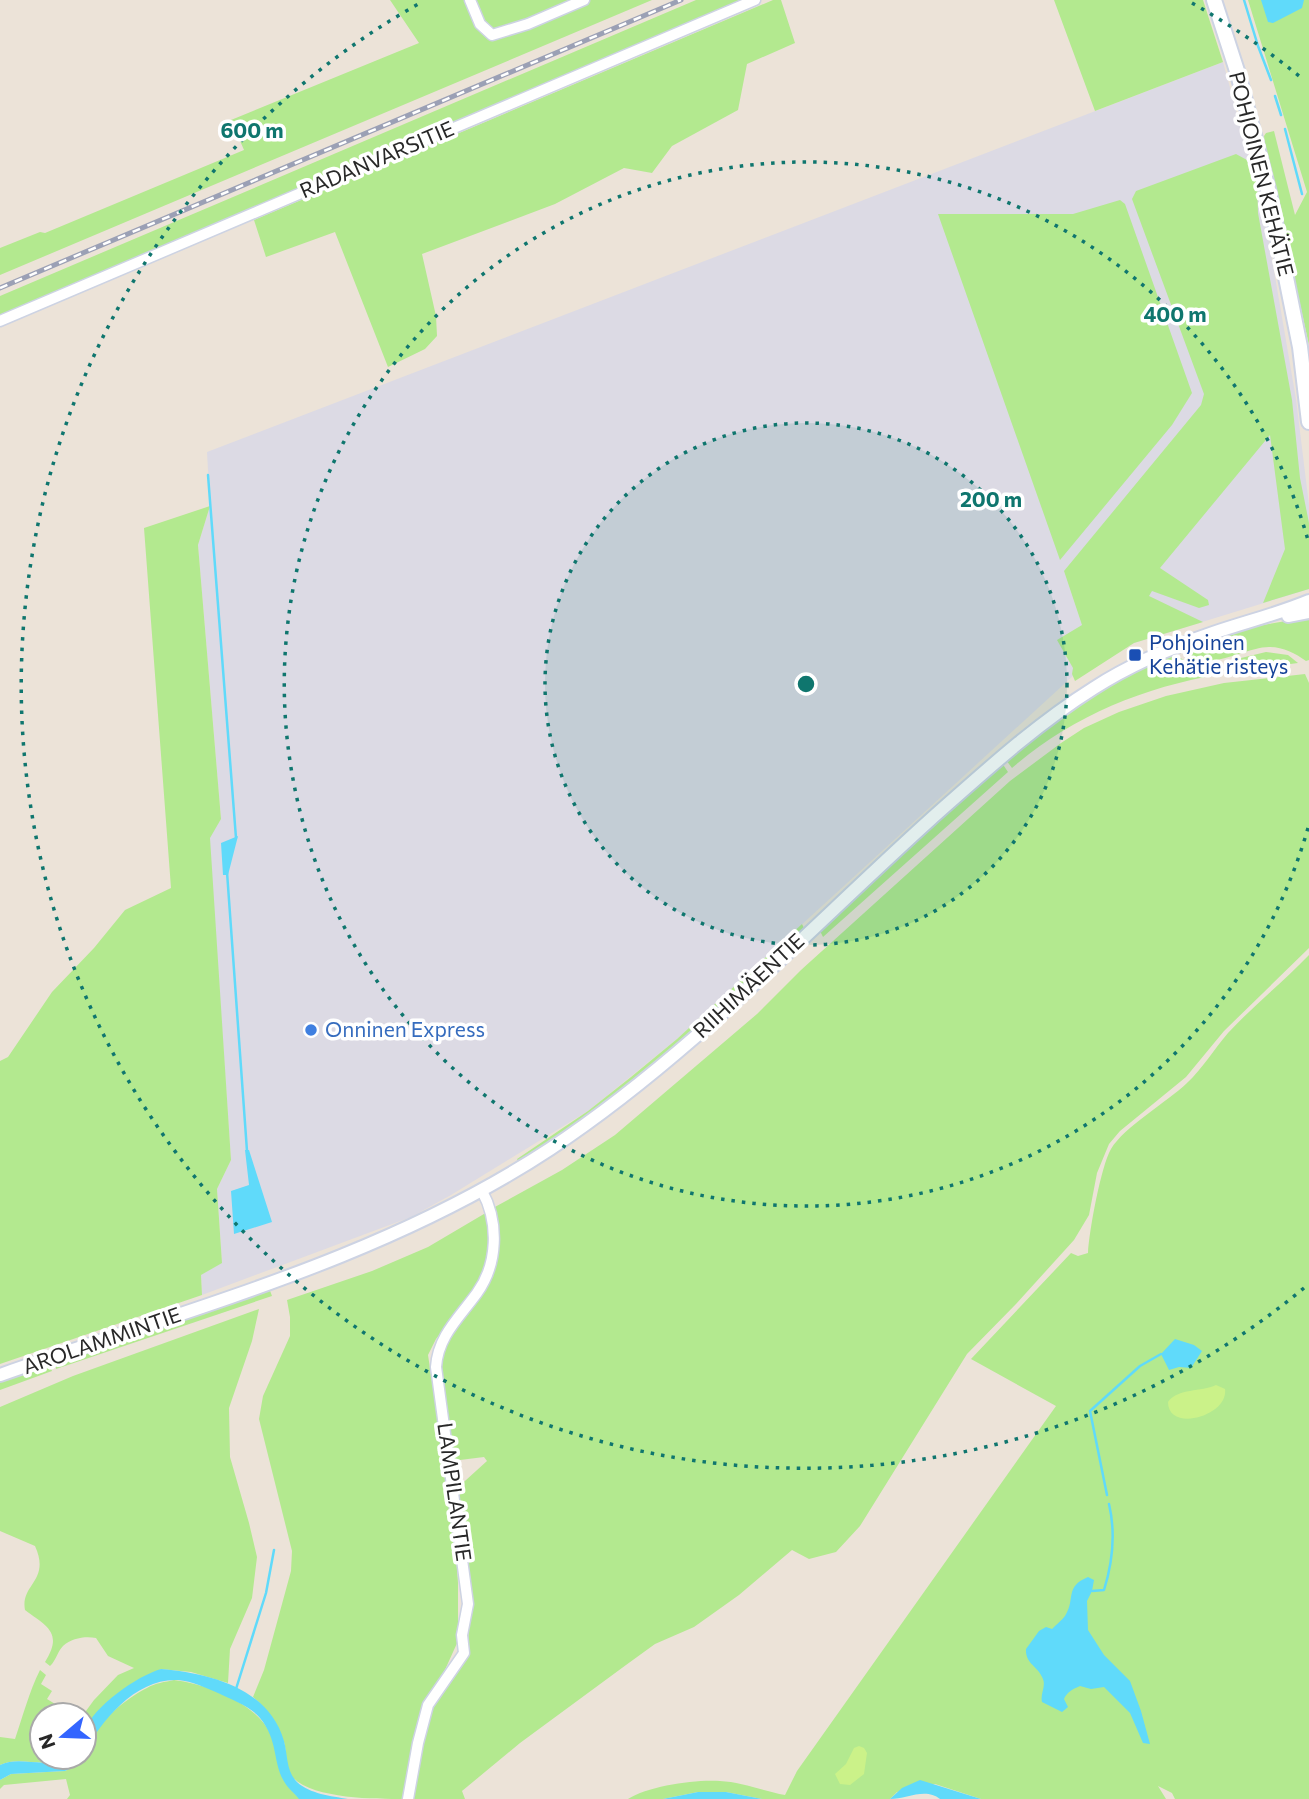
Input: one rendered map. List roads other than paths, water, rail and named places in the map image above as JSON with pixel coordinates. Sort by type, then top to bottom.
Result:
[{"type":"main road","name":"POHJOINEN KEHÄTIE","points":[[1214,0],[1238,74],[1269,194],[1308,395],[1309,422]]},
{"type":"street","points":[[470,0],[480,24],[492,35],[528,24],[584,0]]},
{"type":"street","name":"RADANVARSITIE","points":[[0,321],[755,0]]},
{"type":"street","name":"RIIHIMÄENTIE","points":[[203,1306],[389,1237],[482,1191],[554,1147],[629,1092],[691,1040],[1000,757],[1074,701],[1124,670],[1169,650],[1309,601]]},
{"type":"street","name":"RIIHIMÄENTIE","points":[[1263,619],[1309,612]]},
{"type":"street","name":"LAMPILANTIE","points":[[408,1794],[428,1705],[464,1653],[462,1635],[468,1604],[436,1367],[441,1340],[479,1291],[490,1269],[495,1239],[493,1217],[482,1191]]},
{"type":"street","name":"AROLAMMINTIE","points":[[0,1376],[203,1306]]},
{"type":"water","points":[[1261,0],[1304,0],[1302,8],[1273,23],[1268,22]]},
{"type":"water","points":[[238,836],[228,875],[223,875],[221,843]]},
{"type":"water","points":[[245,1150],[249,1150],[272,1222],[234,1234],[231,1191],[249,1185]]},
{"type":"water","points":[[1175,1339],[1194,1345],[1202,1351],[1191,1368],[1169,1370],[1161,1354]]},
{"type":"water","points":[[1088,1577],[1094,1580],[1087,1601],[1088,1630],[1104,1655],[1130,1681],[1150,1744],[1143,1743],[1130,1713],[1104,1687],[1091,1689],[1080,1686],[1073,1690],[1064,1699],[1068,1707],[1062,1712],[1042,1702],[1043,1679],[1030,1662],[1026,1649],[1039,1631],[1046,1627],[1052,1629],[1064,1618],[1073,1589]]},
{"type":"water","points":[[161,1669],[198,1674],[235,1687],[251,1696],[265,1708],[276,1723],[284,1741],[293,1778],[314,1792],[348,1799],[299,1799],[281,1775],[273,1743],[260,1718],[241,1704],[199,1685],[178,1680],[148,1686],[122,1703],[98,1730],[98,1710],[117,1693]]},
{"type":"water","points":[[28,1761],[28,1771],[65,1771],[11,1774],[0,1780],[0,1765]]},
{"type":"water","points":[[920,1780],[981,1799],[940,1799],[922,1794],[890,1799],[902,1788]]},
{"type":"water","points":[[698,1792],[726,1792],[762,1799],[663,1799]]},
{"type":"waterway","points":[[1244,0],[1271,80]]},
{"type":"waterway","points":[[1275,96],[1281,115]]},
{"type":"waterway","points":[[1285,129],[1302,194]]},
{"type":"waterway","points":[[208,475],[236,838]]},
{"type":"waterway","points":[[227,872],[247,1151]]},
{"type":"waterway","points":[[1107,1495],[1090,1411],[1140,1366],[1161,1354]]},
{"type":"waterway","points":[[1092,1591],[1104,1590],[1110,1569],[1113,1537],[1109,1504]]},
{"type":"waterway","points":[[236,1689],[266,1593],[274,1550]]},
{"type":"railway","points":[[0,288],[681,0]]},
{"type":"place","name":"Pohjoinen Kehätie risteys","points":[[1135,655]]},
{"type":"place","name":"Onninen Express","points":[[311,1030]]}]
